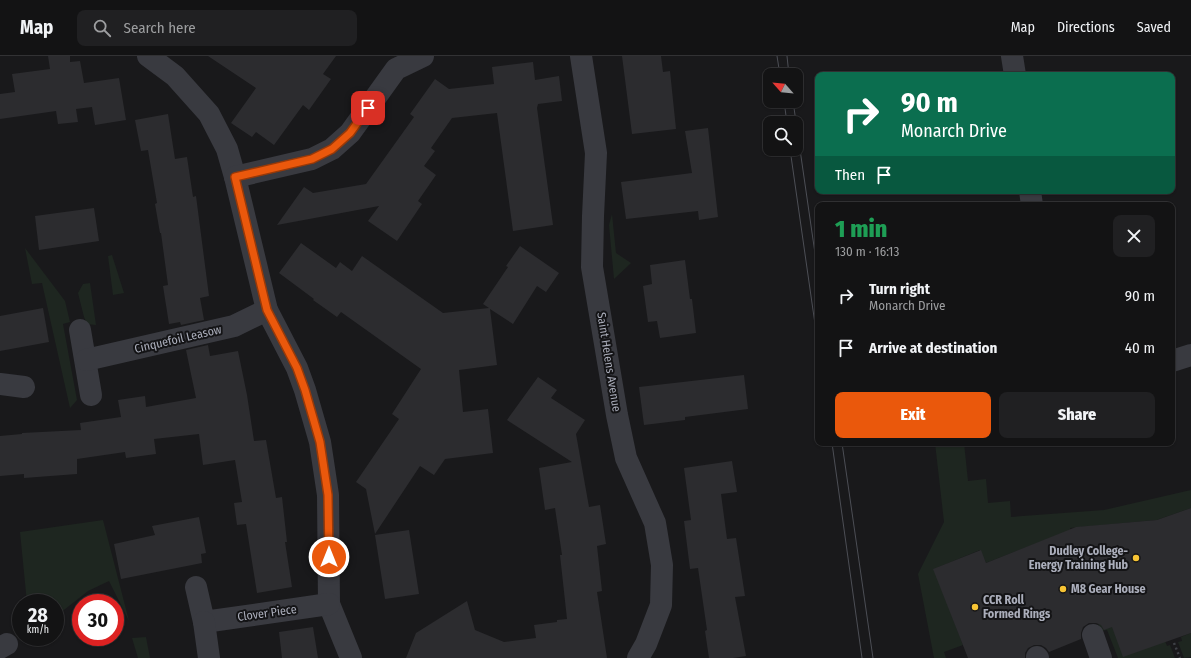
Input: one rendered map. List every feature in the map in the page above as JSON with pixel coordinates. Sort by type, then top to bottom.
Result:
[{"type":"street","points":[[148,56],[175,76],[208,114],[227,149],[267,310],[297,368],[320,442],[328,495],[329,604],[352,658]]},
{"type":"street","points":[[235,177],[312,159],[332,149],[350,133],[390,63],[423,56]]},
{"type":"street","name":"Saint Helens Avenue","points":[[581,56],[596,153],[592,267],[617,415],[626,458],[655,524],[662,565],[661,605],[646,644],[638,658]]},
{"type":"street","points":[[1012,56],[1015,72]]},
{"type":"street","name":"Cinquefoil Leasow","points":[[86,360],[234,326],[267,310]]},
{"type":"street","points":[[80,330],[91,395]]},
{"type":"street","points":[[1175,360],[1191,355]]},
{"type":"street","points":[[0,384],[24,386]]},
{"type":"street","points":[[196,587],[204,622],[209,658]]},
{"type":"street","name":"Clover Piece","points":[[204,622],[329,604]]},
{"type":"street","points":[[1093,634],[1101,658]]},
{"type":"path","points":[[1174,643],[1180,658]]},
{"type":"shaded area","points":[[612,214],[616,253],[631,263],[614,279],[609,225]]},
{"type":"shaded area","points":[[25,248],[65,301],[70,322],[63,324],[77,400],[70,408],[42,283],[32,284]]},
{"type":"shaded area","points":[[112,255],[124,293],[113,295],[108,256]]},
{"type":"shaded area","points":[[90,283],[96,325],[87,324],[78,293],[83,284]]},
{"type":"shaded area","points":[[935,446],[964,446],[968,481],[986,479],[988,503],[1010,501],[1011,517],[1104,510],[1191,490],[1191,508],[1157,520],[1070,528],[1103,619],[1165,641],[1167,646],[1170,645],[1175,658],[1118,658],[1107,630],[1101,631],[1063,533],[986,563],[980,550],[934,569],[963,645],[944,652],[946,658],[934,658],[918,574],[944,522]]},
{"type":"shaded area","points":[[103,520],[122,594],[116,594],[109,581],[84,594],[72,594],[72,604],[64,610],[64,594],[26,594],[20,532]]},
{"type":"shaded area","points":[[124,602],[129,621],[124,611]]},
{"type":"shaded area","points":[[1191,633],[1191,657],[1184,658],[1178,642],[1182,641],[1181,637]]},
{"type":"shaded area","points":[[146,637],[150,658],[138,658],[132,638]]},
{"type":"building","points":[[48,56],[70,56],[70,62],[80,61],[84,83],[119,78],[126,120],[95,125],[92,107],[76,109],[78,122],[58,124],[56,111],[0,119],[0,94],[15,92],[12,74],[50,69]]},
{"type":"building","points":[[208,56],[336,56],[323,74],[331,79],[309,110],[303,105],[274,145],[256,132],[252,137],[231,123],[256,88]]},
{"type":"building","points":[[622,56],[661,56],[663,72],[670,71],[676,129],[632,134]]},
{"type":"building","points":[[533,62],[535,80],[559,76],[562,101],[538,104],[537,108],[553,225],[513,231],[497,113],[452,118],[431,148],[435,151],[424,166],[436,175],[418,201],[422,204],[397,241],[368,221],[379,206],[277,225],[304,187],[313,193],[366,184],[414,117],[410,114],[435,79],[449,89],[494,84],[492,67]]},
{"type":"building","points":[[168,114],[175,159],[187,157],[193,197],[196,196],[209,296],[200,298],[204,320],[181,325],[180,322],[169,324],[163,286],[168,285],[161,233],[155,204],[157,203],[148,150],[141,151],[135,120]]},
{"type":"building","points":[[708,128],[718,217],[699,220],[698,211],[626,219],[621,182],[692,173],[685,131]]},
{"type":"building","points":[[94,208],[99,241],[39,250],[35,216]]},
{"type":"building","points":[[301,243],[336,268],[340,262],[352,271],[362,256],[443,313],[489,308],[483,304],[520,246],[559,273],[546,292],[537,286],[513,324],[490,309],[497,365],[459,370],[463,412],[488,409],[493,453],[445,459],[434,475],[420,466],[375,534],[366,489],[356,482],[399,419],[392,414],[421,369],[341,312],[337,317],[279,273]]},
{"type":"building","points":[[685,260],[696,333],[660,338],[657,321],[648,322],[643,286],[652,284],[650,265]]},
{"type":"building","points":[[43,308],[49,342],[0,351],[0,316]]},
{"type":"building","points":[[208,345],[210,356],[238,351],[254,441],[266,440],[276,498],[282,497],[287,542],[285,542],[292,587],[257,593],[246,524],[237,525],[234,503],[242,502],[235,460],[203,465],[199,434],[154,439],[156,454],[126,458],[125,452],[77,459],[77,474],[24,478],[24,474],[0,476],[0,436],[22,433],[81,430],[80,423],[121,417],[118,400],[145,396],[146,407],[196,398],[186,350]]},
{"type":"building","points":[[744,375],[748,409],[685,417],[685,420],[644,425],[639,387]]},
{"type":"building","points":[[538,377],[557,390],[551,398],[585,420],[576,434],[589,507],[600,505],[606,544],[597,546],[602,591],[597,592],[607,658],[406,658],[416,633],[467,601],[475,630],[504,642],[536,638],[534,625],[567,619],[560,555],[562,555],[555,508],[545,510],[539,468],[572,462],[507,420]]},
{"type":"building","points":[[732,461],[737,492],[721,494],[727,539],[736,538],[745,596],[735,597],[746,656],[733,658],[709,658],[705,631],[707,630],[698,568],[690,569],[684,521],[691,520],[684,468]]},
{"type":"building","points":[[1191,508],[1191,633],[1123,657],[1112,627],[1104,630],[1101,625],[1089,623],[1083,627],[1081,639],[1049,652],[1041,645],[1034,645],[1028,648],[1025,653],[1025,658],[968,658],[933,569],[981,550],[986,563],[1076,527],[1157,520]]},
{"type":"building","points":[[199,517],[206,553],[201,554],[202,563],[121,579],[114,544],[155,535],[152,526]]},
{"type":"building","points":[[409,530],[419,594],[385,599],[375,535]]},
{"type":"building","points":[[313,627],[318,658],[282,658],[279,632]]},
{"type":"tram line","points":[[777,56],[779,68]]},
{"type":"tram line","points":[[787,56],[788,68]]},
{"type":"tram line","points":[[785,108],[786,116]]},
{"type":"tram line","points":[[794,108],[815,253]]},
{"type":"tram line","points":[[791,156],[815,324]]},
{"type":"tram line","points":[[832,446],[862,658]]},
{"type":"tram line","points":[[842,446],[873,658]]},
{"type":"place","name":"Dudley College- Energy Training Hub","points":[[1136,558]]},
{"type":"place","name":"M8 Gear House","points":[[1063,589]]},
{"type":"place","name":"CCR Roll Formed Rings","points":[[975,607]]},
{"type":"route","points":[[329,557],[328,495],[320,442],[297,368],[267,310],[235,177],[312,159],[332,149],[350,133],[368,108]]}]
